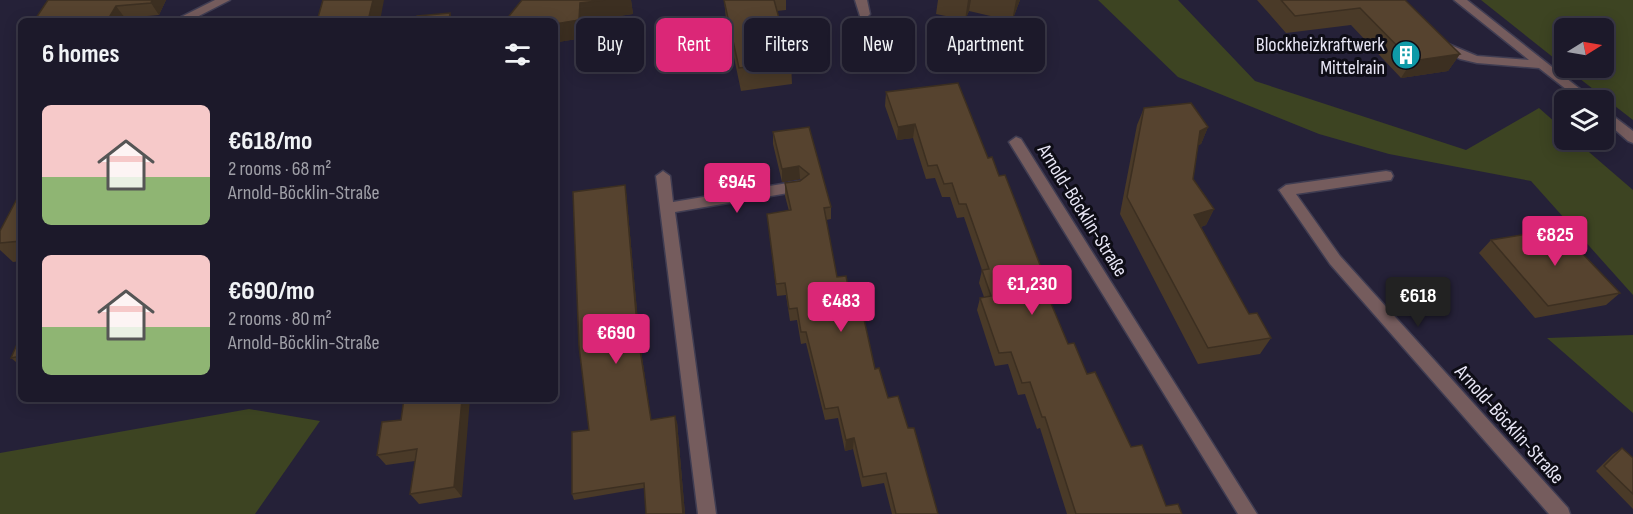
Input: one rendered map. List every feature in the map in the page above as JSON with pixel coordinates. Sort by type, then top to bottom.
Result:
[{"type":"street","points":[[185,18],[224,0]]},
{"type":"street","points":[[861,0],[864,14]]},
{"type":"street","points":[[1460,0],[1576,90]]},
{"type":"street","points":[[1434,40],[1453,53],[1498,63],[1543,64]]},
{"type":"street","points":[[1614,122],[1633,138]]},
{"type":"street","name":"Arnold-Böcklin-Straße","points":[[1016,142],[1248,514]]},
{"type":"street","points":[[663,176],[669,208],[707,514]]},
{"type":"street","name":"Arnold-Böcklin-Straße","points":[[1386,176],[1286,190],[1335,260],[1561,514]]},
{"type":"street","points":[[669,208],[800,186]]},
{"type":"green space","points":[[1098,0],[1178,0],[1255,81],[1466,150],[1539,108],[1554,121],[1554,150],[1587,150],[1633,190],[1633,295],[1531,181],[1389,154],[1319,134],[1178,77]]},
{"type":"green space","points":[[1481,0],[1633,0],[1633,120],[1614,105],[1614,90],[1594,90],[1579,78],[1614,78],[1614,18],[1554,18],[1554,58]]},
{"type":"green space","points":[[1633,335],[1633,413],[1547,338]]},
{"type":"green space","points":[[249,409],[320,421],[255,514],[0,514],[0,453]]},
{"type":"building","points":[[48,0],[152,0],[151,3],[116,6],[109,18],[36,18]]},
{"type":"building","points":[[323,0],[373,0],[369,18],[318,18]]},
{"type":"building","points":[[522,0],[605,0],[580,3],[579,18],[576,18],[576,20],[558,24],[558,18],[507,18]]},
{"type":"building","points":[[724,0],[774,0],[779,18],[744,18],[744,67],[739,68],[732,36],[732,18],[728,18]]},
{"type":"building","points":[[1281,0],[1405,0],[1460,54],[1412,61],[1360,8],[1295,16]]},
{"type":"building","points":[[450,13],[449,18],[417,18],[417,16]]},
{"type":"building","points":[[958,83],[988,158],[992,157],[999,176],[1005,175],[1049,288],[1045,289],[1068,344],[1074,343],[1087,374],[1095,372],[1131,447],[1142,445],[1166,506],[1178,504],[1182,514],[1076,514],[1045,417],[1042,417],[1030,382],[1022,383],[1011,352],[999,353],[980,298],[991,296],[982,270],[989,269],[966,204],[959,204],[952,183],[944,184],[937,165],[928,166],[915,124],[898,127],[886,92]]},
{"type":"building","points":[[1191,103],[1208,127],[1200,131],[1193,179],[1214,209],[1194,215],[1249,314],[1257,313],[1271,338],[1208,348],[1127,197],[1144,108]]},
{"type":"building","points":[[809,127],[831,207],[824,208],[837,277],[846,276],[851,302],[860,301],[875,369],[879,368],[888,398],[898,396],[908,428],[914,428],[938,514],[896,514],[886,473],[863,477],[854,438],[846,440],[838,407],[825,409],[806,332],[801,332],[797,308],[789,309],[785,283],[776,284],[767,214],[791,210],[785,183],[800,181],[809,174],[799,166],[782,169],[773,132]]},
{"type":"building","points":[[625,185],[638,337],[651,420],[675,416],[683,514],[646,514],[644,483],[572,494],[572,432],[589,430],[579,346],[573,192]]},
{"type":"building","points":[[18,197],[18,241],[0,243],[0,231]]},
{"type":"building","points":[[1559,229],[1620,293],[1548,306],[1491,240]]},
{"type":"building","points":[[18,342],[18,357],[11,358]]},
{"type":"building","points":[[404,402],[462,402],[454,487],[410,494],[417,449],[377,455],[382,422],[401,420]]},
{"type":"building","points":[[1622,448],[1633,458],[1633,494],[1604,466]]},
{"type":"place","name":"Blockheizkraftwerk Mittelrain","points":[[1406,55]]}]
